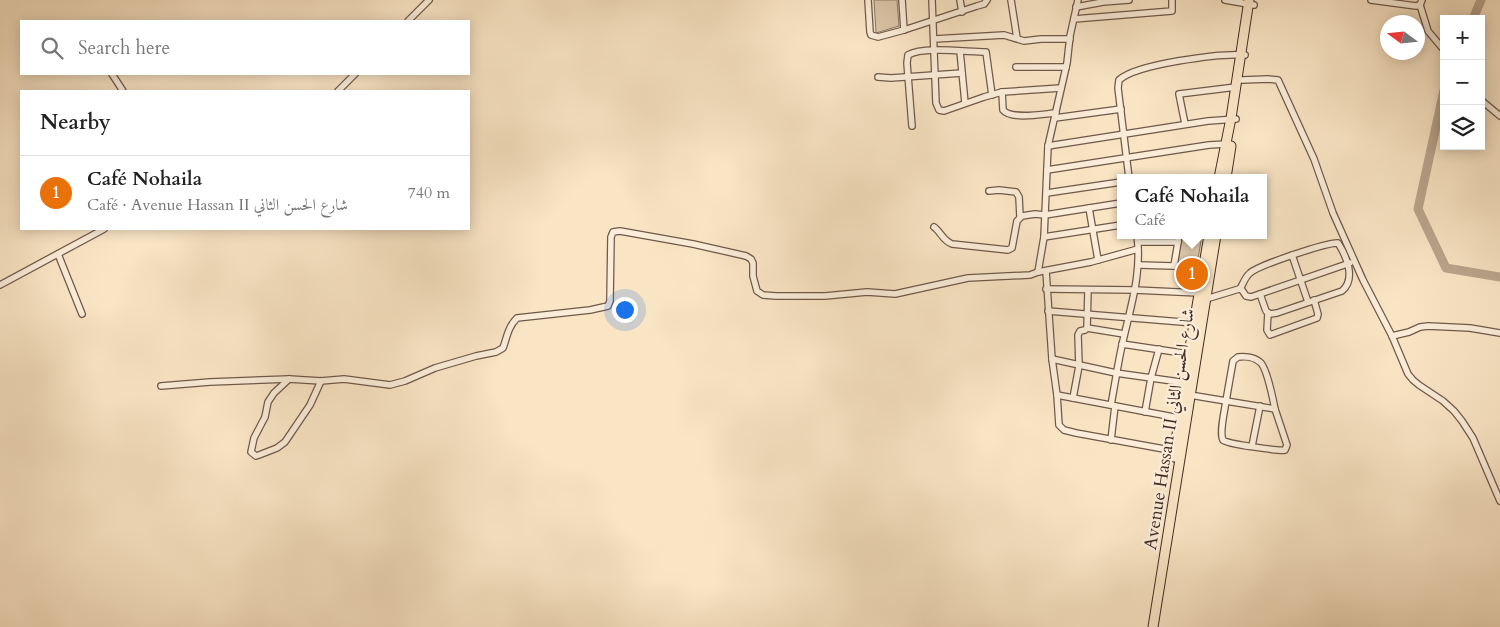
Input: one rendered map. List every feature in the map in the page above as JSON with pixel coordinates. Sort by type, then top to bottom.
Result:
[{"type":"main road","points":[[1220,174],[1233,119],[1252,2]]},
{"type":"main road","points":[[1226,174],[1228,145]]},
{"type":"main road","name":"Avenue Hassan II شارع الحسن الثاني","points":[[1147,627],[1179,418],[1188,383],[1203,296],[1209,239]]},
{"type":"main road","name":"Avenue Hassan II شارع الحسن الثاني","points":[[1207,268],[1215,239]]},
{"type":"main road","name":"Avenue Hassan II شارع الحسن الثاني","points":[[1153,627],[1190,394],[1188,383],[1189,354],[1194,323],[1203,296]]},
{"type":"street","points":[[409,20],[429,0]]},
{"type":"street","points":[[868,0],[869,24],[871,36],[874,37],[962,12],[984,4],[986,0]]},
{"type":"street","points":[[902,0],[904,30]]},
{"type":"street","points":[[932,0],[936,106],[939,110],[944,111],[1002,92],[1061,88]]},
{"type":"street","points":[[960,0],[962,12]]},
{"type":"street","points":[[1012,0],[1017,38]]},
{"type":"street","points":[[1038,272],[1044,237],[1048,146],[1066,67],[1077,3],[1129,0]]},
{"type":"street","points":[[1074,19],[1172,11],[1172,0]]},
{"type":"street","points":[[1225,0],[1252,2]]},
{"type":"street","points":[[1371,0],[1412,6],[1421,2],[1428,31],[1440,45]]},
{"type":"street","points":[[934,39],[1004,35],[1024,41],[1070,39]]},
{"type":"street","points":[[960,51],[965,103]]},
{"type":"street","points":[[912,126],[907,58],[917,52],[986,52],[992,94]]},
{"type":"street","points":[[1129,174],[1118,83],[1120,78],[1129,74],[1197,58],[1243,55]]},
{"type":"street","points":[[1016,67],[1066,67]]},
{"type":"street","points":[[878,77],[936,76],[962,73]]},
{"type":"street","points":[[113,75],[122,90]]},
{"type":"street","points":[[339,90],[355,75]]},
{"type":"street","points":[[1185,124],[1179,94],[1239,83],[1268,79],[1278,80],[1314,159],[1333,213],[1392,336],[1408,374],[1413,380],[1443,400],[1462,421],[1472,438],[1500,501]]},
{"type":"street","points":[[1002,92],[1003,110],[1008,114],[1056,115],[1121,108]]},
{"type":"street","points":[[1485,103],[1500,116]]},
{"type":"street","points":[[1048,146],[1185,124],[1233,119]]},
{"type":"street","points":[[1047,170],[1218,144],[1228,145]]},
{"type":"street","points":[[1046,193],[1117,183]]},
{"type":"street","points":[[934,227],[939,230],[948,243],[1008,250],[1012,248],[1020,217],[1019,197],[1016,192],[989,190]]},
{"type":"street","points":[[1020,217],[1117,204]]},
{"type":"street","points":[[1088,208],[1098,260]]},
{"type":"street","points":[[1044,237],[1117,226]]},
{"type":"street","points":[[0,285],[102,230]]},
{"type":"street","points":[[161,386],[289,379],[320,381],[344,379],[382,385],[396,384],[435,368],[500,351],[510,326],[517,318],[606,307],[610,301],[611,237],[613,232],[620,231],[720,249],[746,256],[753,263],[753,276],[757,291],[767,296],[824,296],[867,292],[895,294],[968,278],[1030,275],[1098,260],[1138,248]]},
{"type":"street","points":[[1111,440],[1116,373],[1139,265],[1137,239]]},
{"type":"street","points":[[1174,266],[1179,239]]},
{"type":"street","points":[[1240,289],[1246,277],[1252,272],[1292,255],[1331,243],[1338,243],[1349,264],[1348,280],[1345,288],[1342,291],[1277,313],[1268,313]]},
{"type":"street","points":[[58,254],[82,314]]},
{"type":"street","points":[[1260,294],[1268,313],[1267,330],[1270,335],[1317,318],[1318,314],[1292,255]]},
{"type":"street","points":[[1240,289],[1248,297],[1356,262]]},
{"type":"street","points":[[1139,265],[1207,268]]},
{"type":"street","points":[[1046,271],[1052,359],[1060,428],[1076,434],[1175,451]]},
{"type":"street","points":[[1046,289],[1135,290],[1203,296],[1240,289]]},
{"type":"street","points":[[1087,328],[1088,290]]},
{"type":"street","points":[[1048,311],[1194,323]]},
{"type":"street","points":[[1392,336],[1428,326],[1470,328],[1500,333]]},
{"type":"street","points":[[1073,398],[1079,366],[1078,335],[1080,332],[1087,328],[1124,334]]},
{"type":"street","points":[[1122,344],[1189,354]]},
{"type":"street","points":[[1145,412],[1151,378],[1160,349]]},
{"type":"street","points":[[1238,357],[1258,361],[1264,368],[1287,445],[1286,448],[1282,451],[1228,443],[1222,438],[1226,400],[1234,361],[1238,357]]},
{"type":"street","points":[[1052,359],[1116,373],[1188,383]]},
{"type":"street","points":[[289,379],[274,393],[268,402],[263,422],[252,443],[252,455],[256,456],[266,453],[286,442],[310,405],[320,381]]},
{"type":"street","points":[[1190,394],[1276,409]]},
{"type":"street","points":[[1057,395],[1179,418]]},
{"type":"street","points":[[1252,446],[1260,406]]},
{"type":"shaded area","points":[[874,0],[897,0],[899,26],[876,33]]},
{"type":"shaded area","points":[[1181,239],[1201,239],[1197,265],[1176,265]]},
{"type":"waterway","points":[[1475,15],[1481,0]]},
{"type":"waterway","points":[[1441,105],[1418,209],[1446,268],[1500,277]]},
{"type":"place","name":"Café Nohaila","points":[[1192,274]]}]
